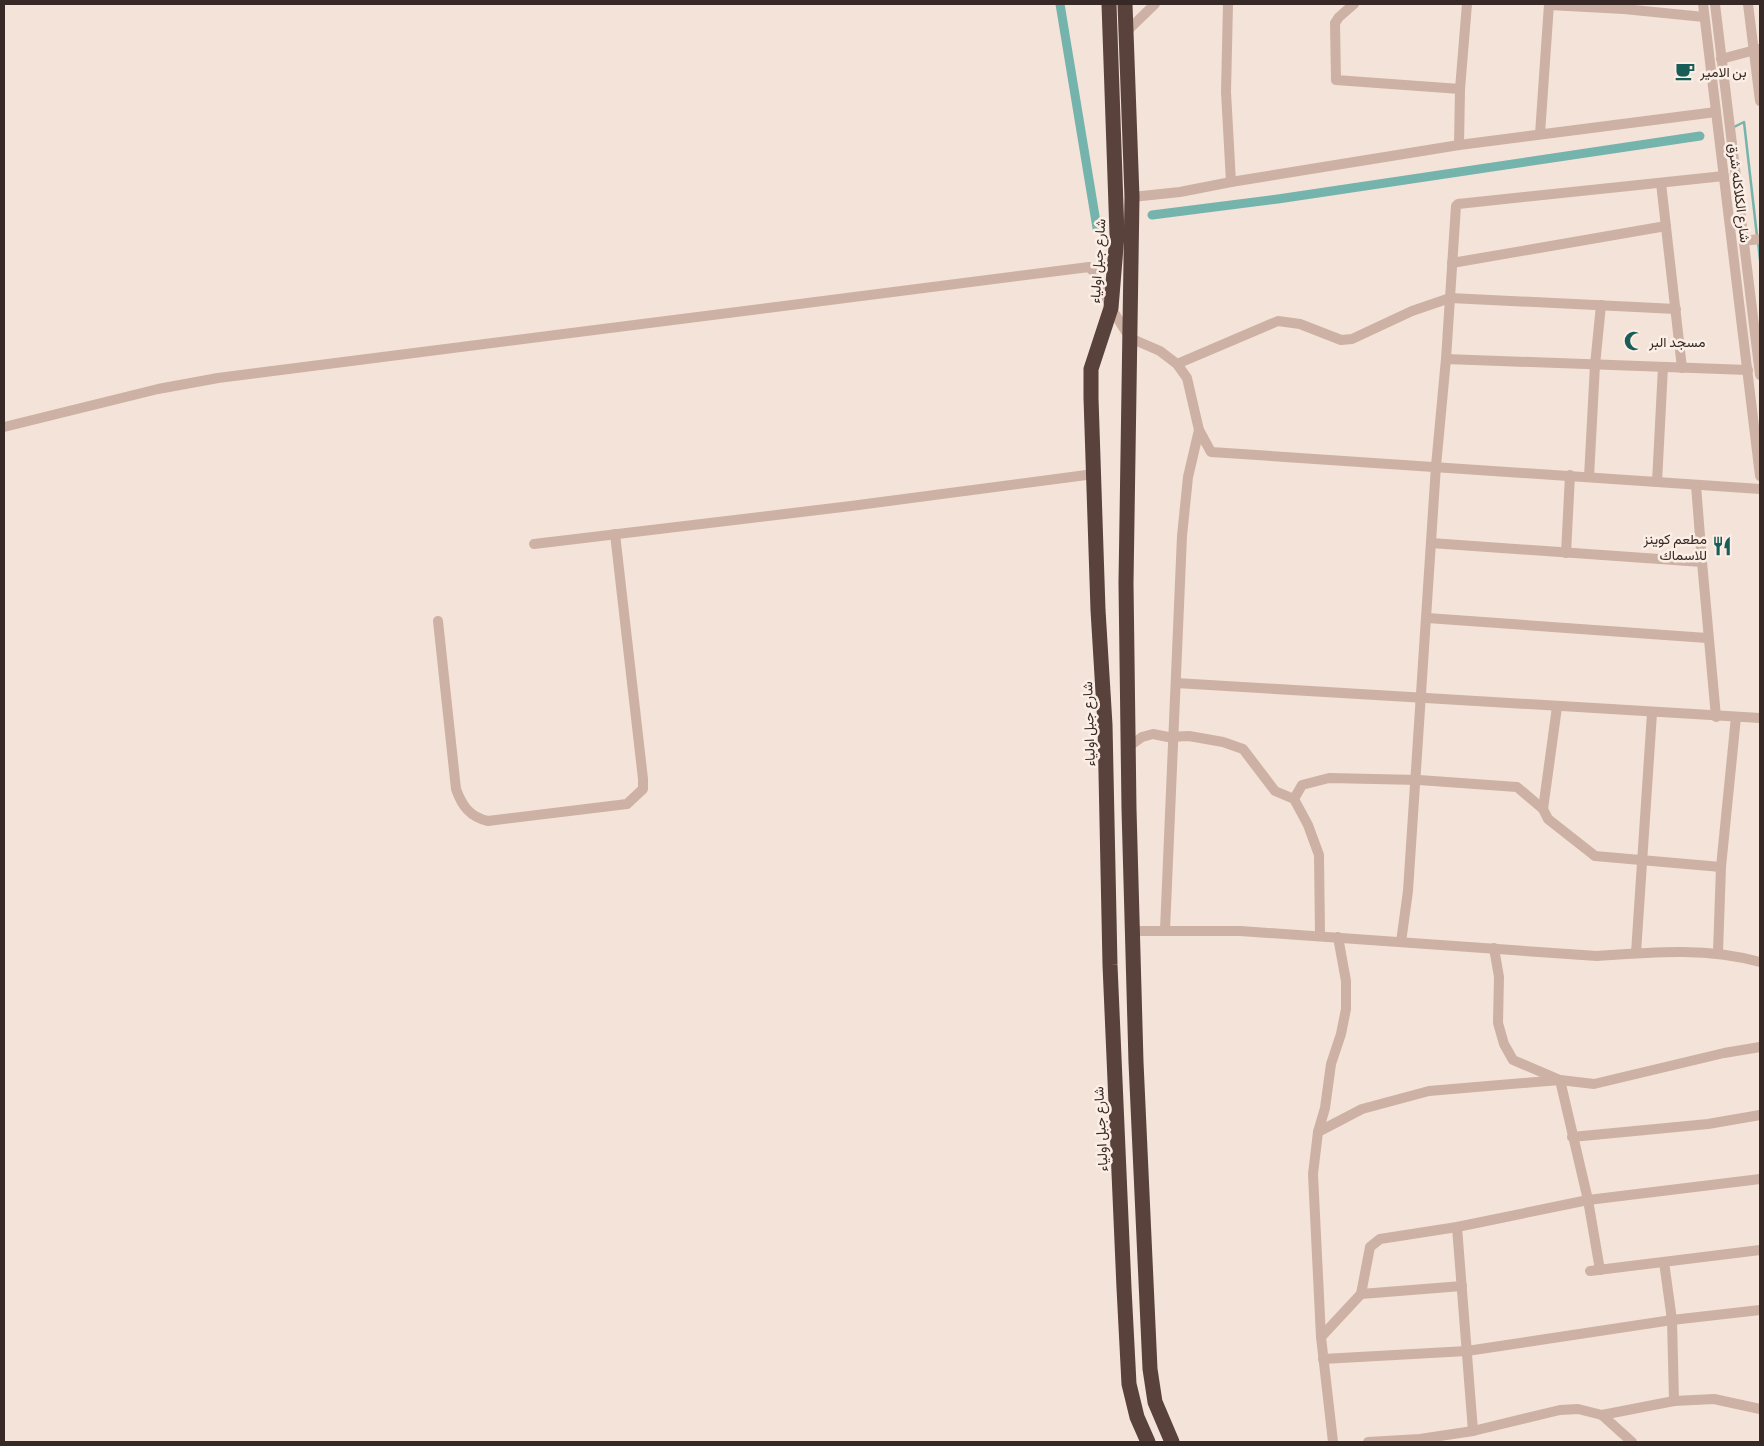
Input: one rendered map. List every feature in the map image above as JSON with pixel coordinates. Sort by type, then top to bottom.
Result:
[{"type":"highway","name":"شارع جبل اولياء","points":[[1108,4],[1116,219],[1111,308],[1091,369],[1105,725],[1110,974],[1124,1297],[1129,1384],[1137,1417],[1148,1442]]},
{"type":"highway","points":[[1125,4],[1132,197],[1126,574],[1132,931],[1150,1369],[1155,1402],[1172,1442]]},
{"type":"street","points":[[1126,32],[1155,4]]},
{"type":"street","points":[[1228,4],[1226,92],[1231,182]]},
{"type":"street","points":[[1354,4],[1335,23],[1336,80],[1460,89]]},
{"type":"street","points":[[1459,146],[1460,89],[1466,4]]},
{"type":"street","points":[[1540,134],[1549,4],[1641,10],[1704,17]]},
{"type":"street","name":"شارع الكلاكله شرق","points":[[1702,4],[1760,476]]},
{"type":"street","name":"شارع الكلاكله شرق","points":[[1715,4],[1744,241],[1756,311],[1760,375]]},
{"type":"street","points":[[1748,4],[1757,50],[1760,101]]},
{"type":"street","points":[[1721,59],[1757,50]]},
{"type":"street","points":[[1132,197],[1180,192],[1231,182],[1540,134],[1716,112]]},
{"type":"street","points":[[1401,942],[1408,891],[1455,210],[1458,204],[1724,176]]},
{"type":"street","points":[[1661,183],[1682,368]]},
{"type":"street","points":[[1452,263],[1666,226]]},
{"type":"street","points":[[1744,241],[1760,239]]},
{"type":"street","points":[[4,427],[158,389],[218,378],[1090,268],[1099,278],[1111,308],[1130,338],[1160,351],[1177,364],[1188,378],[1199,430],[1211,452],[1760,489]]},
{"type":"street","points":[[1177,364],[1278,321],[1300,324],[1341,340],[1352,339],[1387,325],[1412,311],[1450,298],[1676,309]]},
{"type":"street","points":[[1589,477],[1595,365],[1601,306]]},
{"type":"street","points":[[1446,359],[1748,370]]},
{"type":"street","points":[[1657,482],[1663,367]]},
{"type":"street","points":[[1165,930],[1182,536],[1188,477],[1199,430]]},
{"type":"street","points":[[534,544],[851,506],[1094,474]]},
{"type":"street","points":[[1566,552],[1570,476]]},
{"type":"street","points":[[1696,485],[1707,638],[1716,717]]},
{"type":"street","points":[[438,621],[456,789],[465,808],[474,816],[488,821],[627,804],[643,789],[643,779],[615,534]]},
{"type":"street","points":[[1431,543],[1702,562]]},
{"type":"street","points":[[1427,618],[1707,638]]},
{"type":"street","points":[[1176,683],[1716,717],[1760,718]]},
{"type":"street","points":[[1544,809],[1557,706]]},
{"type":"street","points":[[1636,953],[1652,713]]},
{"type":"street","points":[[1718,952],[1721,868],[1736,718]]},
{"type":"street","points":[[1128,747],[1142,736],[1152,734],[1174,737],[1189,736],[1243,749],[1275,792],[1294,799],[1308,825],[1319,855],[1320,935]]},
{"type":"street","points":[[1294,799],[1302,785],[1329,778],[1415,780],[1518,787],[1544,809],[1548,819],[1588,853],[1603,858],[1721,868]]},
{"type":"street","points":[[1132,931],[1240,931],[1320,935],[1597,956],[1636,953],[1718,952],[1760,962]]},
{"type":"street","points":[[1333,1442],[1321,1337],[1313,1174],[1318,1132],[1326,1108],[1331,1064],[1341,1034],[1346,1008],[1346,981],[1338,937]]},
{"type":"street","points":[[1494,948],[1498,977],[1498,1023],[1504,1044],[1513,1060],[1560,1080]]},
{"type":"street","points":[[1318,1132],[1362,1109],[1429,1091],[1560,1080],[1594,1084],[1724,1053],[1760,1047]]},
{"type":"street","points":[[1560,1080],[1588,1200],[1595,1270],[1760,1250]]},
{"type":"street","points":[[1572,1137],[1708,1124],[1760,1115]]},
{"type":"street","points":[[1321,1337],[1361,1294],[1370,1247],[1374,1242],[1588,1200],[1760,1179]]},
{"type":"street","points":[[1457,1227],[1473,1431]]},
{"type":"street","points":[[1664,1262],[1672,1320],[1674,1401]]},
{"type":"street","points":[[1361,1294],[1462,1286]]},
{"type":"street","points":[[1323,1359],[1467,1351],[1672,1320],[1760,1310]]},
{"type":"street","points":[[1368,1442],[1420,1439],[1473,1431],[1560,1410],[1578,1409],[1602,1415],[1674,1401],[1714,1399],[1760,1409]]},
{"type":"street","points":[[1602,1415],[1632,1442]]},
{"type":"street","points":[[1420,1439],[1433,1442]]},
{"type":"waterway","points":[[1060,4],[1097,228]]},
{"type":"waterway","points":[[1734,127],[1744,122],[1757,236]]},
{"type":"waterway","points":[[1152,215],[1278,199],[1700,136]]},
{"type":"waterway","points":[[1758,241],[1760,260]]},
{"type":"place","name":"بن الامير","points":[[1685,71]]},
{"type":"place","name":"مسجد البر","points":[[1634,341]]},
{"type":"place","name":"مطعم كوينز للاسماك","points":[[1722,546]]}]
